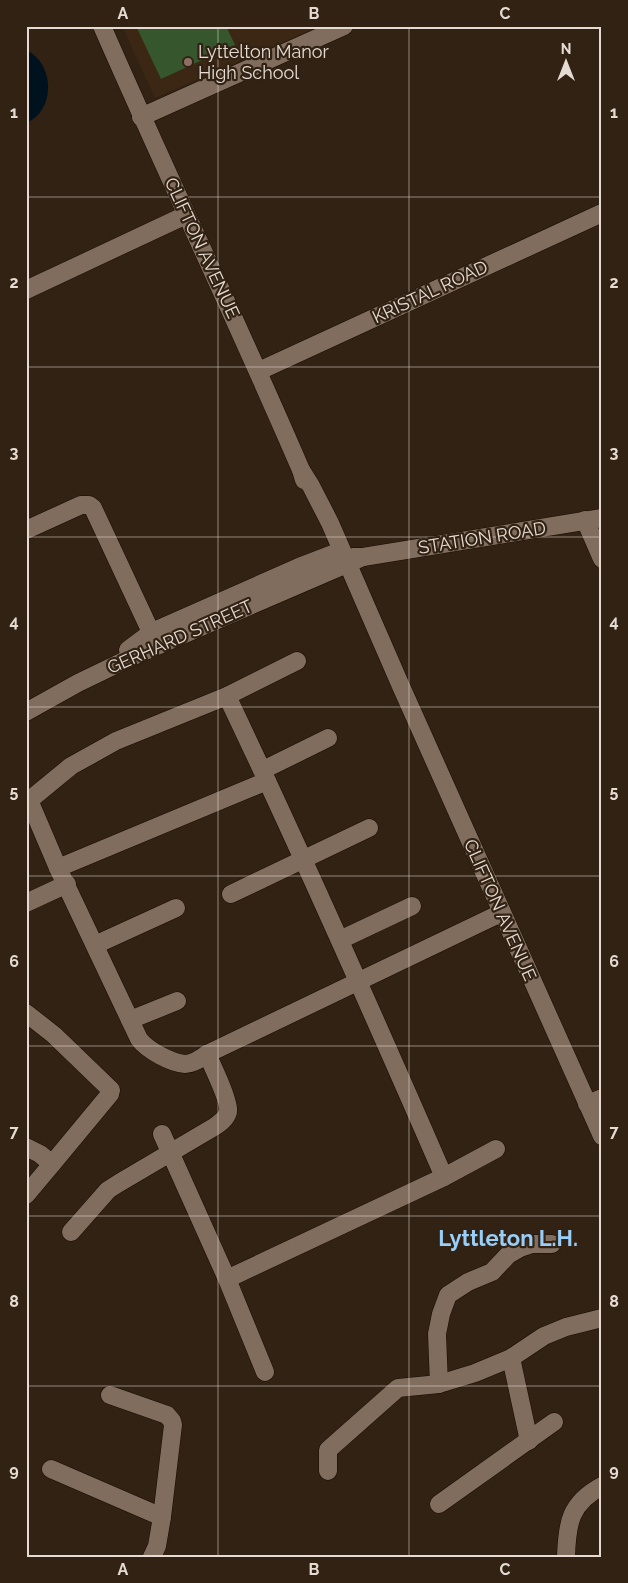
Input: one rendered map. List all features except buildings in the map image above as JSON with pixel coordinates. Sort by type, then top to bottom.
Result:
[{"type":"street","name":"CLIFTON AVENUE","points":[[102,26],[186,216],[259,371],[301,470],[312,504],[345,560],[389,670],[400,684],[501,913],[594,1101],[602,1136]]},
{"type":"street","points":[[142,117],[344,26]]},
{"type":"street","name":"KRISTAL ROAD","points":[[259,371],[602,213]]},
{"type":"street","points":[[26,290],[186,216]]},
{"type":"street","points":[[26,530],[81,505],[88,505],[93,508],[154,639]]},
{"type":"street","points":[[593,519],[602,559]]},
{"type":"street","name":"STATION ROAD","points":[[345,560],[593,519]]},
{"type":"street","name":"GERHARD STREET","points":[[26,712],[154,639],[299,567],[345,560]]},
{"type":"street","name":"GERHARD STREET","points":[[26,703],[73,677],[154,639]]},
{"type":"street","points":[[297,661],[227,696],[116,741],[72,766],[28,802],[143,1045],[160,1055],[184,1064],[196,1061],[501,913]]},
{"type":"street","points":[[227,696],[359,982],[444,1177]]},
{"type":"street","points":[[58,868],[265,776],[328,738]]},
{"type":"street","points":[[231,894],[369,828]]},
{"type":"street","points":[[26,904],[67,884]]},
{"type":"street","points":[[340,940],[412,906]]},
{"type":"street","points":[[95,945],[176,908]]},
{"type":"street","points":[[130,1020],[176,1001]]},
{"type":"street","points":[[26,1013],[54,1035],[111,1090],[110,1094],[26,1195]]},
{"type":"street","points":[[71,1232],[108,1190],[223,1120],[228,1111],[226,1101],[207,1054]]},
{"type":"street","points":[[162,1134],[227,1279],[265,1372]]},
{"type":"street","points":[[26,1147],[40,1154],[52,1164]]},
{"type":"street","points":[[227,1279],[444,1177],[496,1149]]},
{"type":"street","points":[[438,1384],[438,1334],[441,1314],[448,1295],[468,1282],[492,1272],[508,1256],[520,1248],[532,1244],[552,1244]]},
{"type":"street","points":[[328,1472],[328,1450],[391,1392],[398,1388],[438,1384],[475,1373],[511,1358],[544,1336],[566,1327],[602,1318]]},
{"type":"street","points":[[511,1358],[529,1441]]},
{"type":"street","points":[[110,1395],[167,1415],[172,1421],[173,1426],[162,1517],[157,1546],[152,1557]]},
{"type":"street","points":[[439,1504],[554,1422]]},
{"type":"street","points":[[50,1469],[162,1517]]},
{"type":"street","points":[[566,1557],[569,1529],[574,1510],[582,1499],[602,1486]]},
{"type":"shaded area","name":"Lyttelton Manor High School","points":[[122,26],[320,26],[155,98]]},
{"type":"green space","points":[[136,26],[226,26],[235,45],[161,79]]},
{"type":"water","points":[[26,50],[36,56],[42,65],[47,76],[48,87],[47,98],[43,108],[36,117],[26,123]]},
{"type":"place","name":"Lyttelton Manor High School","points":[[188,62]]},
{"type":"district","name":"Lyttleton L.H.","points":[[508,1238]]}]
